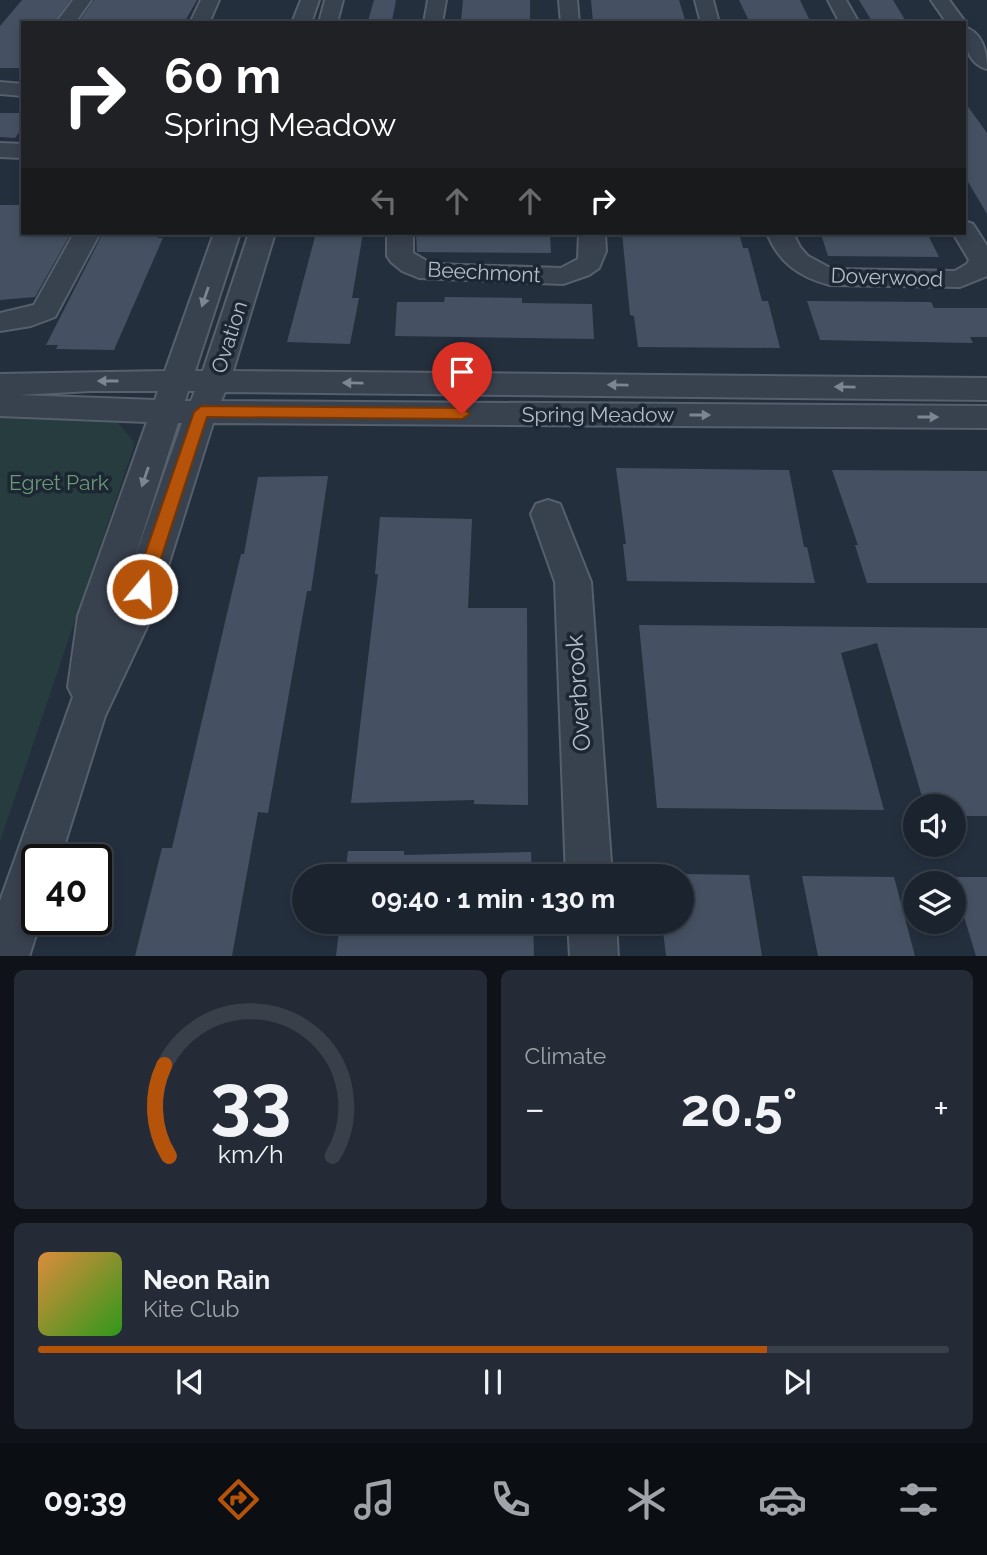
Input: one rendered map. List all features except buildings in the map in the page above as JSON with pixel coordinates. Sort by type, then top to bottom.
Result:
[{"type":"street","points":[[66,21],[82,0]]},
{"type":"street","points":[[200,21],[210,0]]},
{"type":"street","points":[[302,21],[310,0]]},
{"type":"street","points":[[329,21],[334,0]]},
{"type":"street","points":[[433,21],[437,0]]},
{"type":"street","points":[[568,0],[570,21]]},
{"type":"street","points":[[704,0],[709,21]]},
{"type":"street","points":[[837,0],[849,21]]},
{"type":"street","points":[[940,0],[956,21]]},
{"type":"street","points":[[966,36],[987,63]]},
{"type":"street","points":[[0,88],[21,90]]},
{"type":"street","points":[[0,150],[21,151]]},
{"type":"street","name":"Doverwood","points":[[781,235],[786,250],[794,260],[810,271],[830,278],[960,279],[979,269],[982,260],[966,232]]},
{"type":"street","points":[[0,321],[22,320],[45,311],[86,235]]},
{"type":"street","name":"Ovation","points":[[5,956],[85,714],[134,614],[190,397],[227,235]]},
{"type":"street","name":"Ovation","points":[[190,397],[261,235]]},
{"type":"street","name":"Beechmont","points":[[400,235],[400,256],[411,265],[428,272],[562,276],[581,270],[591,263],[594,251],[592,235]]},
{"type":"street","name":"Spring Meadow","points":[[0,385],[190,397],[987,417]]},
{"type":"street","name":"Spring Meadow","points":[[0,405],[190,397],[987,389]]},
{"type":"street","name":"Overbrook","points":[[548,514],[572,582],[588,864]]},
{"type":"street","points":[[592,934],[593,956]]},
{"type":"green space","name":"Egret Park","points":[[0,417],[118,423],[135,443],[0,842]]},
{"type":"route","points":[[142,589],[201,412],[462,414]]}]
